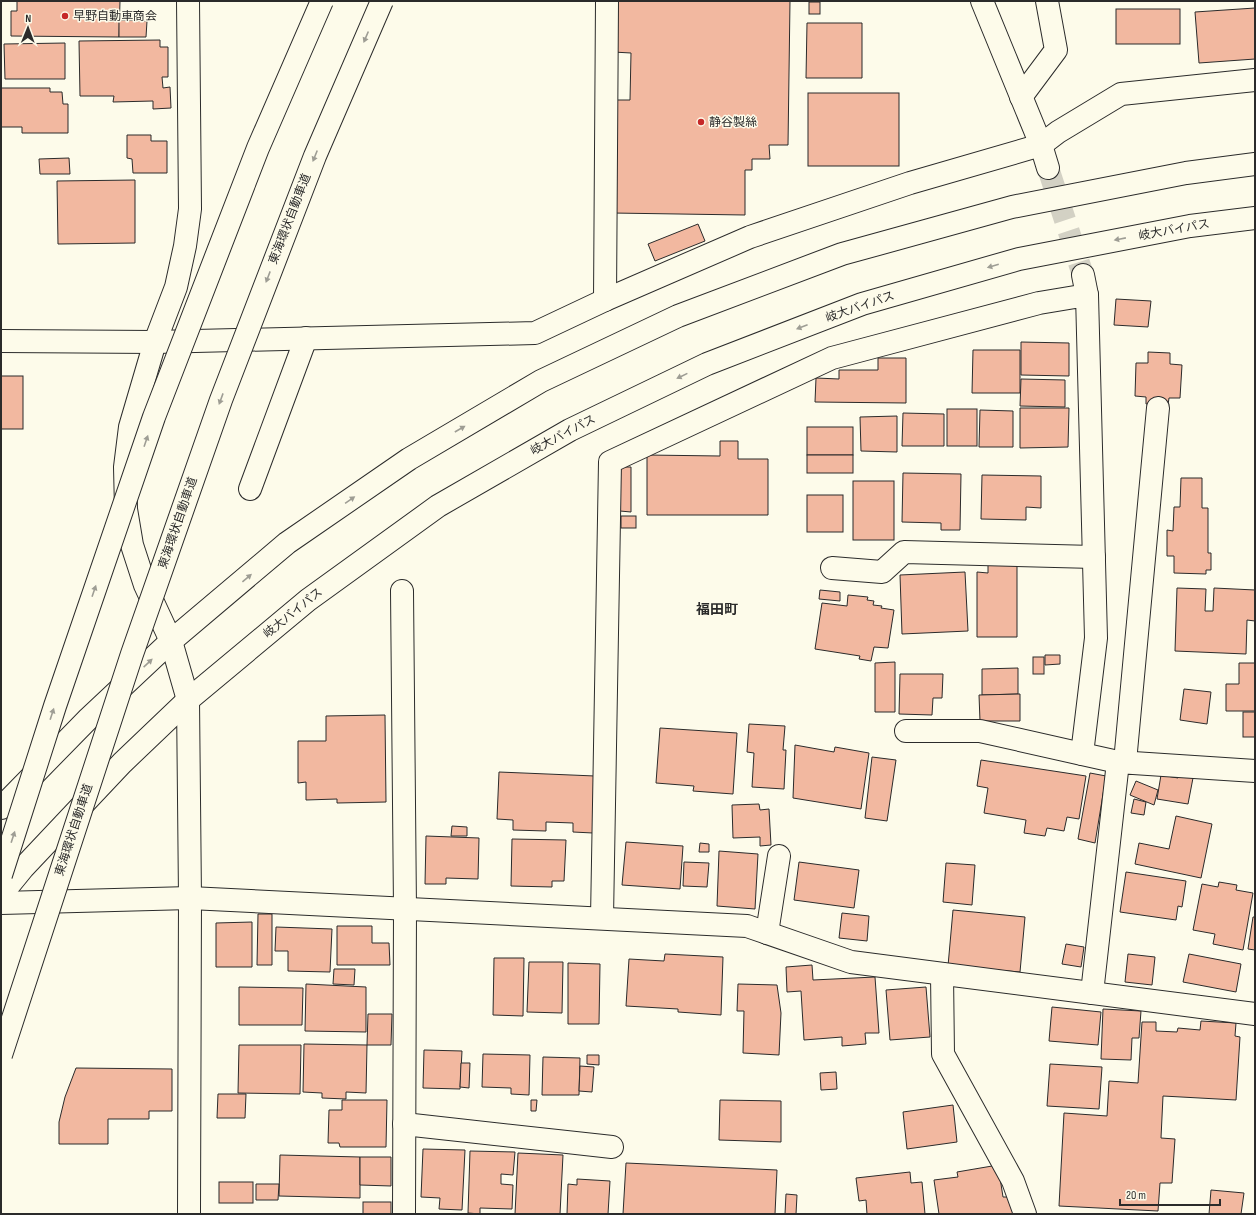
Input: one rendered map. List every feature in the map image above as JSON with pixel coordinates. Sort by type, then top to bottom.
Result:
[{"type":"main road","points":[[188,1],[190,209],[185,246],[176,287],[155,342],[130,427],[125,467],[126,510],[132,545],[144,584],[171,642],[188,700],[190,898],[189,1214]]},
{"type":"main road","points":[[1,875],[55,706],[154,417],[258,148],[322,1]]},
{"type":"main road","name":"東海環状自動車道","points":[[1,1055],[132,654],[221,400],[315,156],[382,1]]},
{"type":"main road","points":[[605,300],[607,1]]},
{"type":"main road","points":[[982,1],[1020,97],[1041,145],[1048,168]]},
{"type":"main road","points":[[1020,97],[1056,50],[1047,1]]},
{"type":"main road","points":[[1,341],[155,342],[535,333],[605,300],[750,237],[910,183],[1041,145],[1058,132],[1121,94],[1255,80]]},
{"type":"main road","points":[[1,808],[89,718],[171,642],[287,543],[409,459],[541,381],[678,316],[842,254],[1012,207],[1186,172],[1255,164]]},
{"type":"main road","name":"岐大バイパス","points":[[1,895],[23,868],[122,763],[188,700],[308,600],[438,506],[570,430],[707,364],[862,304],[1019,259],[1190,226],[1255,218]]},
{"type":"main road","points":[[602,918],[610,462],[832,358],[1039,303],[1085,285],[1096,638],[1082,754]]},
{"type":"main road","points":[[250,489],[306,338]]},
{"type":"main road","points":[[1092,993],[1122,762],[1158,408]]},
{"type":"main road","points":[[832,568],[882,572],[904,552],[1094,557]]},
{"type":"main road","points":[[402,591],[406,909],[404,1214]]},
{"type":"main road","points":[[906,731],[980,731],[1122,762],[1255,771]]},
{"type":"main road","points":[[767,933],[779,856]]},
{"type":"main road","points":[[1,903],[190,898],[747,926],[851,962],[1255,1014]]},
{"type":"main road","points":[[942,974],[944,1054],[1013,1180],[1025,1214]]},
{"type":"main road","points":[[404,1124],[612,1147]]},
{"type":"building","name":"早野自動車商会","points":[[17,1],[120,1],[119,37],[11,36],[11,11],[17,11]]},
{"type":"building","name":"静谷製絲","points":[[614,1],[790,1],[788,145],[769,145],[770,159],[752,159],[752,170],[745,170],[745,215],[612,213],[614,100],[630,100],[631,53],[613,52]]},
{"type":"building","points":[[809,2],[820,2],[820,14],[809,14]]},
{"type":"building","points":[[1255,8],[1255,59],[1199,63],[1195,12]]},
{"type":"building","points":[[1116,9],[1180,9],[1180,44],[1116,44]]},
{"type":"building","points":[[119,20],[147,21],[146,37],[119,37]]},
{"type":"building","points":[[807,23],[862,23],[862,78],[806,78]]},
{"type":"building","points":[[160,40],[160,47],[168,47],[168,77],[162,77],[163,88],[170,87],[171,108],[153,109],[153,101],[113,102],[114,96],[80,96],[79,41]]},
{"type":"building","points":[[65,43],[65,79],[5,79],[4,44]]},
{"type":"building","points":[[1,88],[50,88],[50,92],[62,92],[63,104],[68,104],[68,133],[22,133],[22,127],[1,127]]},
{"type":"building","points":[[808,93],[899,93],[899,166],[808,166]]},
{"type":"building","points":[[127,135],[151,135],[151,141],[167,141],[167,173],[133,173],[132,159],[127,158]]},
{"type":"building","points":[[69,158],[70,174],[40,174],[39,159]]},
{"type":"building","points":[[135,180],[135,243],[58,244],[57,181]]},
{"type":"building","points":[[698,224],[705,241],[655,261],[648,244]]},
{"type":"building","points":[[1116,299],[1151,301],[1148,327],[1114,325]]},
{"type":"building","points":[[1021,342],[1069,343],[1069,376],[1021,375]]},
{"type":"building","points":[[973,350],[1020,350],[1020,393],[972,393]]},
{"type":"building","points":[[1148,352],[1170,353],[1170,364],[1182,365],[1180,398],[1169,398],[1168,405],[1146,404],[1146,397],[1135,396],[1136,363],[1148,363]]},
{"type":"building","points":[[878,358],[906,358],[906,403],[815,402],[816,378],[839,379],[839,370],[878,370]]},
{"type":"building","points":[[1,376],[23,376],[23,429],[1,429]]},
{"type":"building","points":[[1021,379],[1065,380],[1065,407],[1020,406]]},
{"type":"building","points":[[1020,408],[1069,408],[1068,447],[1020,448]]},
{"type":"building","points":[[947,409],[977,409],[977,446],[947,446]]},
{"type":"building","points":[[980,410],[1013,411],[1013,447],[979,447]]},
{"type":"building","points":[[903,413],[944,414],[944,446],[902,446]]},
{"type":"building","points":[[897,416],[897,452],[861,451],[860,417]]},
{"type":"building","points":[[807,427],[853,427],[853,455],[807,455]]},
{"type":"building","points":[[720,441],[738,441],[738,459],[768,459],[768,515],[647,515],[647,455],[720,456]]},
{"type":"building","points":[[807,455],[853,455],[853,473],[807,473]]},
{"type":"building","points":[[620,467],[631,467],[631,512],[620,511]]},
{"type":"building","points":[[903,473],[961,474],[960,530],[941,530],[941,523],[902,522]]},
{"type":"building","points":[[982,475],[1041,476],[1041,508],[1026,507],[1026,520],[981,519]]},
{"type":"building","points":[[1181,478],[1202,478],[1202,508],[1208,508],[1208,553],[1211,553],[1211,570],[1206,570],[1206,574],[1174,573],[1174,556],[1167,556],[1167,530],[1173,531],[1174,507],[1180,507]]},
{"type":"building","points":[[853,481],[894,481],[894,540],[853,540]]},
{"type":"building","points":[[807,495],[843,495],[843,532],[807,532]]},
{"type":"building","points":[[621,516],[636,516],[636,528],[621,528]]},
{"type":"building","points":[[988,565],[1017,565],[1017,637],[977,637],[977,572],[988,573]]},
{"type":"building","points":[[965,572],[968,631],[902,634],[900,575]]},
{"type":"building","points":[[1177,588],[1206,589],[1205,611],[1213,611],[1214,588],[1255,590],[1255,621],[1247,620],[1246,654],[1175,651]]},
{"type":"building","points":[[820,590],[840,592],[840,601],[819,599]]},
{"type":"building","points":[[848,595],[868,597],[867,600],[874,601],[873,605],[894,610],[888,648],[874,647],[871,661],[859,659],[860,656],[815,649],[822,603],[847,606]]},
{"type":"building","points":[[1045,655],[1060,655],[1060,664],[1045,665]]},
{"type":"building","points":[[1033,657],[1044,657],[1044,674],[1033,674]]},
{"type":"building","points":[[895,662],[895,712],[875,712],[875,663]]},
{"type":"building","points":[[1239,663],[1255,663],[1255,711],[1226,711],[1226,684],[1239,684]]},
{"type":"building","points":[[1018,668],[1018,694],[982,695],[982,669]]},
{"type":"building","points":[[900,674],[943,674],[942,698],[933,698],[932,715],[899,714]]},
{"type":"building","points":[[1184,689],[1211,692],[1207,724],[1180,720]]},
{"type":"building","points":[[1020,694],[1020,721],[980,721],[979,695]]},
{"type":"building","points":[[1243,712],[1255,712],[1255,737],[1243,737]]},
{"type":"building","points":[[385,715],[386,802],[337,803],[337,799],[306,800],[306,782],[298,783],[298,741],[326,741],[326,716]]},
{"type":"building","points":[[749,724],[785,726],[783,750],[786,750],[784,789],[752,787],[754,753],[747,752]]},
{"type":"building","points":[[660,728],[737,733],[733,794],[693,791],[694,786],[656,783]]},
{"type":"building","points":[[795,745],[834,752],[835,747],[869,753],[861,809],[793,798]]},
{"type":"building","points":[[872,757],[896,760],[887,821],[865,818]]},
{"type":"building","points":[[981,760],[1086,776],[1079,819],[1067,817],[1064,831],[1047,828],[1045,836],[1024,833],[1026,820],[984,813],[988,788],[977,786]]},
{"type":"building","points":[[499,772],[595,776],[593,833],[573,832],[573,823],[546,822],[546,831],[513,830],[513,820],[497,819]]},
{"type":"building","points":[[1090,773],[1106,776],[1095,843],[1078,839]]},
{"type":"building","points":[[1161,775],[1178,778],[1179,775],[1193,778],[1188,804],[1157,799]]},
{"type":"building","points":[[1136,781],[1158,790],[1154,805],[1130,795]]},
{"type":"building","points":[[1134,799],[1146,802],[1144,815],[1131,813]]},
{"type":"building","points":[[759,804],[760,810],[769,809],[771,845],[760,846],[760,837],[733,838],[732,805]]},
{"type":"building","points":[[1176,816],[1212,824],[1201,878],[1135,864],[1139,843],[1169,849]]},
{"type":"building","points":[[452,826],[467,827],[467,836],[451,836]]},
{"type":"building","points":[[426,836],[479,838],[478,879],[446,878],[446,884],[425,884]]},
{"type":"building","points":[[512,839],[566,840],[564,881],[552,881],[552,887],[511,886]]},
{"type":"building","points":[[626,842],[683,846],[680,889],[622,885]]},
{"type":"building","points":[[700,843],[709,844],[709,852],[699,852]]},
{"type":"building","points":[[719,851],[758,854],[755,909],[717,906]]},
{"type":"building","points":[[684,862],[709,863],[707,887],[683,886]]},
{"type":"building","points":[[799,862],[859,870],[854,908],[794,900]]},
{"type":"building","points":[[946,863],[975,865],[972,905],[943,902]]},
{"type":"building","points":[[1126,872],[1186,881],[1182,907],[1178,906],[1176,920],[1120,912]]},
{"type":"building","points":[[1219,882],[1237,885],[1236,890],[1253,893],[1243,950],[1213,944],[1215,934],[1193,930],[1202,884],[1218,887]]},
{"type":"building","points":[[953,910],[1025,917],[1020,972],[948,966]]},
{"type":"building","points":[[842,913],[869,916],[867,941],[839,938]]},
{"type":"building","points":[[258,914],[272,914],[272,965],[257,965]]},
{"type":"building","points":[[1253,917],[1255,917],[1255,950],[1248,949]]},
{"type":"building","points":[[252,922],[252,967],[216,967],[216,923]]},
{"type":"building","points":[[337,926],[372,926],[372,943],[389,943],[390,965],[337,965]]},
{"type":"building","points":[[276,927],[332,929],[330,972],[288,971],[288,951],[275,951]]},
{"type":"building","points":[[1066,944],[1084,947],[1081,967],[1062,964]]},
{"type":"building","points":[[665,954],[723,957],[721,1015],[678,1012],[678,1009],[626,1006],[629,959],[664,961]]},
{"type":"building","points":[[1128,954],[1155,957],[1152,985],[1125,982]]},
{"type":"building","points":[[1189,954],[1241,964],[1236,992],[1183,982]]},
{"type":"building","points":[[494,958],[524,958],[523,1016],[493,1015]]},
{"type":"building","points":[[529,962],[563,962],[562,1013],[527,1012]]},
{"type":"building","points":[[568,963],[600,964],[599,1024],[568,1024]]},
{"type":"building","points":[[812,965],[813,980],[875,977],[879,1033],[865,1033],[866,1044],[842,1046],[842,1037],[804,1040],[801,991],[787,992],[786,967]]},
{"type":"building","points":[[334,969],[355,969],[354,985],[333,984]]},
{"type":"building","points":[[306,984],[366,987],[366,1032],[305,1031]]},
{"type":"building","points":[[738,984],[777,985],[781,1013],[779,1055],[743,1053],[744,1011],[737,1011]]},
{"type":"building","points":[[239,987],[303,988],[302,1025],[239,1025]]},
{"type":"building","points":[[926,987],[930,1037],[890,1040],[886,990]]},
{"type":"building","points":[[1052,1007],[1101,1012],[1098,1045],[1049,1041]]},
{"type":"building","points":[[1103,1009],[1141,1011],[1139,1038],[1132,1038],[1131,1060],[1101,1059]]},
{"type":"building","points":[[368,1014],[392,1014],[391,1045],[367,1045]]},
{"type":"building","points":[[1201,1021],[1236,1023],[1235,1036],[1240,1037],[1236,1100],[1163,1096],[1161,1138],[1175,1139],[1172,1183],[1160,1183],[1158,1211],[1059,1206],[1064,1113],[1107,1116],[1109,1081],[1138,1083],[1142,1022],[1156,1022],[1156,1031],[1177,1032],[1178,1028],[1200,1030]]},
{"type":"building","points":[[304,1044],[367,1045],[366,1093],[346,1092],[346,1099],[322,1098],[322,1093],[303,1092]]},
{"type":"building","points":[[239,1045],[301,1045],[300,1094],[238,1093]]},
{"type":"building","points":[[424,1050],[462,1051],[460,1089],[423,1088]]},
{"type":"building","points":[[483,1054],[530,1055],[529,1095],[511,1094],[511,1088],[482,1087]]},
{"type":"building","points":[[587,1055],[599,1055],[599,1065],[587,1064]]},
{"type":"building","points":[[543,1057],[580,1058],[579,1095],[542,1095]]},
{"type":"building","points":[[461,1063],[470,1063],[469,1088],[460,1087]]},
{"type":"building","points":[[1050,1064],[1102,1067],[1099,1109],[1047,1106]]},
{"type":"building","points":[[580,1066],[594,1067],[592,1092],[579,1091]]},
{"type":"building","points":[[76,1068],[172,1069],[172,1111],[149,1111],[149,1119],[108,1119],[108,1144],[59,1144],[59,1122],[65,1097]]},
{"type":"building","points":[[836,1072],[837,1089],[821,1090],[820,1073]]},
{"type":"building","points":[[218,1094],[246,1094],[245,1118],[217,1118]]},
{"type":"building","points":[[342,1100],[387,1100],[386,1147],[340,1147],[339,1143],[328,1143],[329,1110],[342,1110]]},
{"type":"building","points":[[531,1100],[537,1100],[536,1111],[531,1111]]},
{"type":"building","points":[[720,1100],[781,1101],[781,1142],[719,1140]]},
{"type":"building","points":[[953,1105],[957,1142],[907,1149],[903,1112]]},
{"type":"building","points":[[423,1149],[465,1150],[462,1210],[439,1209],[440,1198],[421,1197]]},
{"type":"building","points":[[470,1151],[515,1152],[513,1175],[501,1174],[501,1184],[513,1185],[512,1209],[480,1208],[480,1214],[468,1213]]},
{"type":"building","points":[[518,1153],[563,1155],[560,1214],[515,1214]]},
{"type":"building","points":[[280,1155],[360,1157],[360,1198],[279,1196]]},
{"type":"building","points":[[360,1157],[391,1157],[391,1186],[360,1185]]},
{"type":"building","points":[[626,1163],[777,1170],[775,1214],[623,1214]]},
{"type":"building","points":[[998,1165],[1003,1197],[1010,1197],[1013,1214],[939,1214],[934,1180],[958,1177],[957,1172]]},
{"type":"building","points":[[910,1172],[911,1183],[922,1182],[925,1214],[867,1214],[866,1200],[859,1201],[856,1178]]},
{"type":"building","points":[[577,1179],[610,1181],[608,1214],[567,1214],[568,1184],[577,1185]]},
{"type":"building","points":[[219,1182],[253,1182],[253,1203],[219,1203]]},
{"type":"building","points":[[256,1184],[279,1184],[278,1200],[256,1200]]},
{"type":"building","points":[[1211,1190],[1244,1193],[1241,1214],[1209,1214]]},
{"type":"building","points":[[786,1194],[797,1195],[796,1214],[785,1214]]},
{"type":"building","points":[[363,1202],[391,1202],[391,1214],[363,1214]]},
{"type":"tunnel","points":[[1048,168],[1083,275]]},
{"type":"place","name":"早野自動車商会","points":[[65,16]]},
{"type":"place","name":"静谷製絲","points":[[701,122]]},
{"type":"district","name":"福田町","points":[[717,609]]}]
